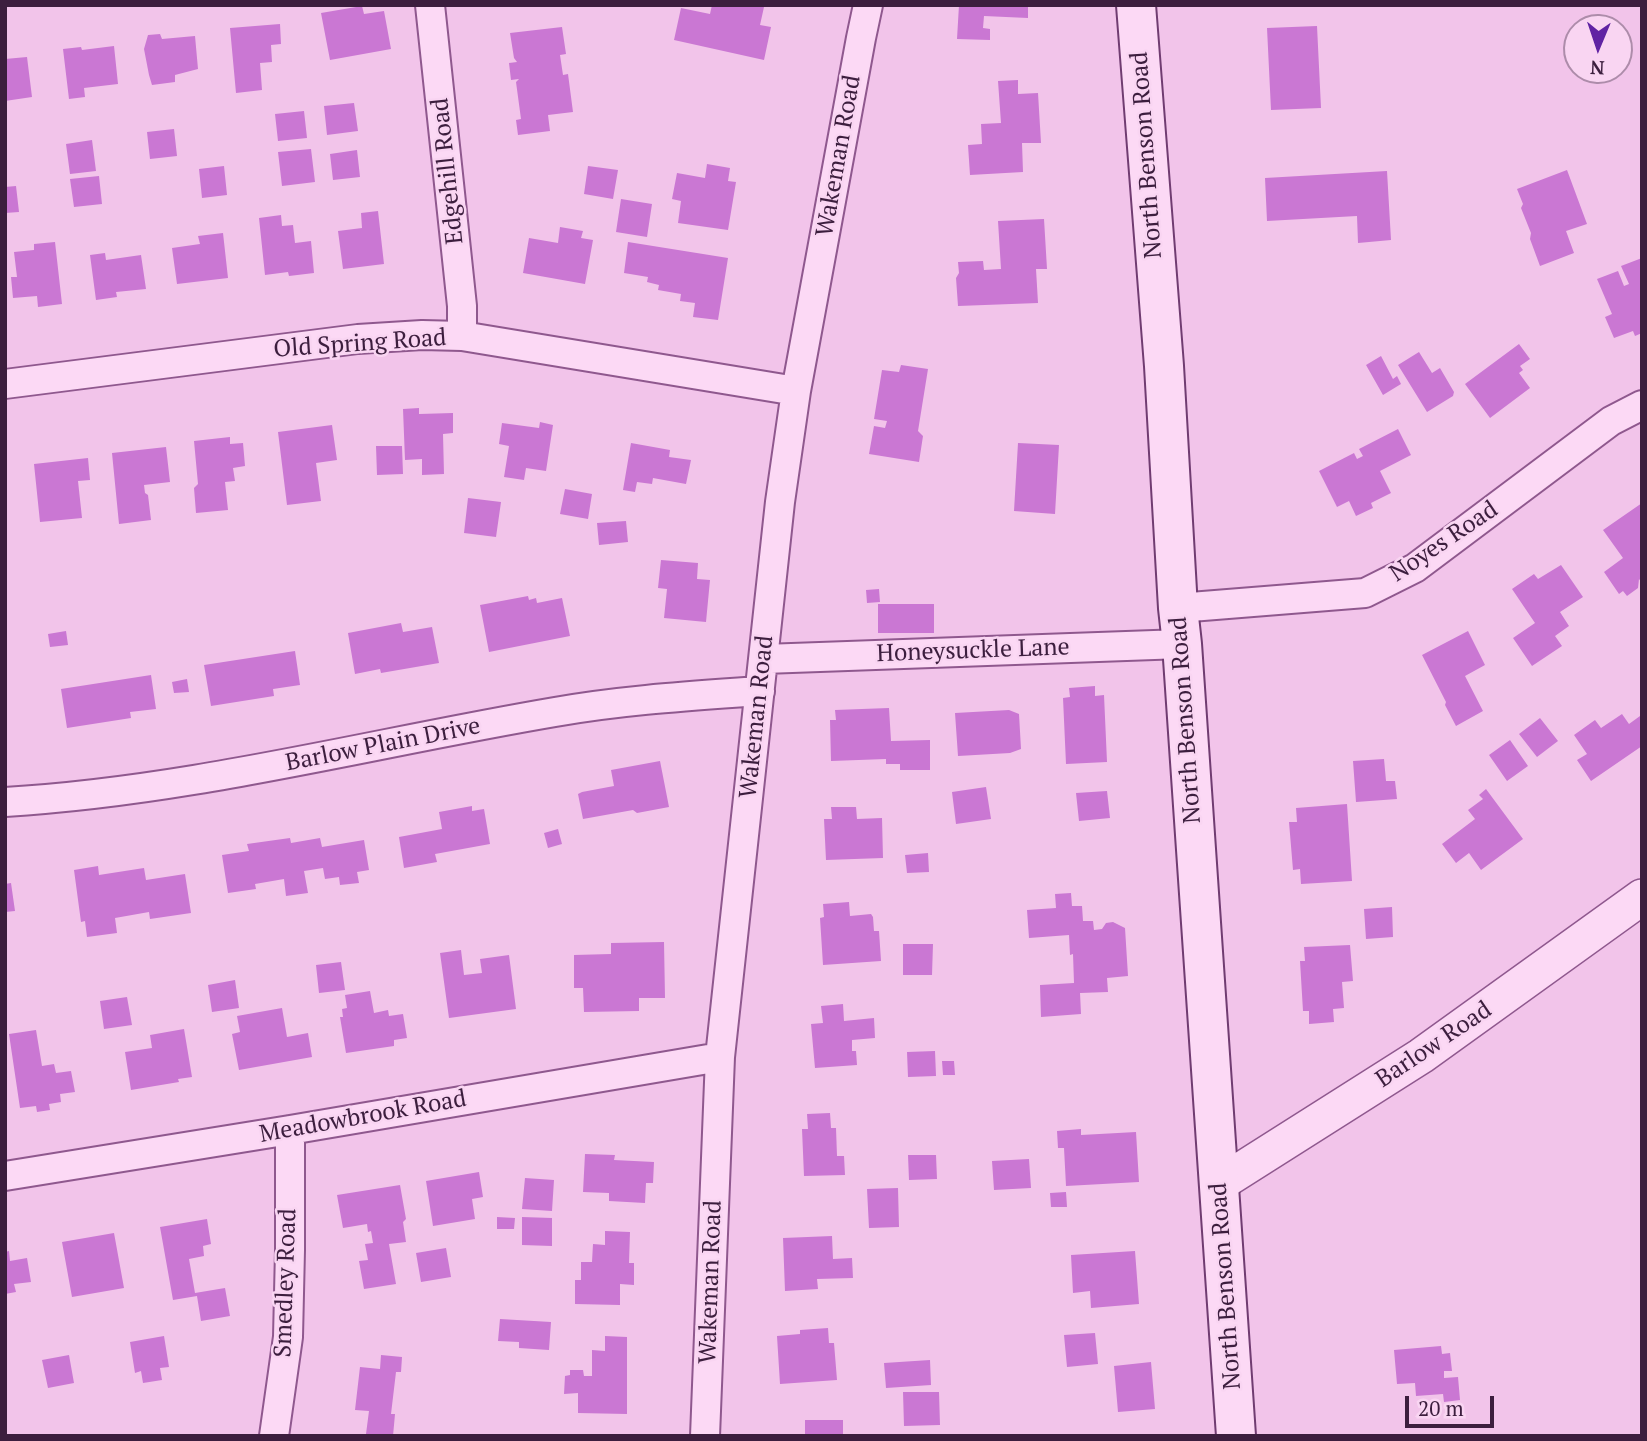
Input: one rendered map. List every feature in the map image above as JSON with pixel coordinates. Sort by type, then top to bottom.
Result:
[{"type":"main road","name":"North Benson Road","points":[[1136,5],[1164,366],[1236,1436]]},
{"type":"street","name":"Edgehill Road","points":[[430,5],[462,306],[462,336]]},
{"type":"street","name":"Wakeman Road","points":[[705,1436],[720,1056],[780,502],[796,391],[868,5]]},
{"type":"street","name":"Old Spring Road","points":[[5,384],[358,339],[422,335],[462,336],[796,391]]},
{"type":"street","name":"Noyes Road","points":[[1180,626],[1365,593],[1415,568],[1611,421],[1642,405]]},
{"type":"street","name":"Honeysuckle Lane","points":[[764,659],[1180,626]]},
{"type":"street","name":"Barlow Plain Drive","points":[[5,794],[6,802],[48,799],[235,774],[554,712],[619,702],[760,691]]},
{"type":"street","name":"Barlow Road","points":[[1219,1184],[1421,1056],[1642,897]]},
{"type":"street","name":"Meadowbrook Road","points":[[5,1176],[720,1056]]},
{"type":"street","name":"Smedley Road","points":[[274,1436],[288,1337],[289,1130]]},
{"type":"building","points":[[712,5],[764,7],[760,25],[771,27],[764,60],[674,40],[681,8],[710,14]]},
{"type":"building","points":[[959,5],[1028,5],[1028,18],[984,16],[983,28],[990,29],[990,40],[957,39]]},
{"type":"building","points":[[362,6],[364,14],[384,11],[391,49],[330,60],[321,13]]},
{"type":"building","points":[[280,24],[281,44],[271,45],[272,62],[260,63],[262,90],[236,93],[230,28]]},
{"type":"building","points":[[1317,26],[1321,108],[1271,110],[1267,28]]},
{"type":"building","points":[[562,27],[566,54],[560,55],[563,75],[568,74],[573,112],[548,115],[550,131],[518,135],[516,120],[521,119],[516,82],[519,79],[511,80],[509,63],[517,62],[510,33]]},
{"type":"building","points":[[160,34],[162,39],[195,36],[198,69],[175,75],[175,82],[152,85],[144,49],[148,35]]},
{"type":"building","points":[[114,46],[118,84],[84,88],[85,97],[69,99],[63,49],[81,47],[82,50]]},
{"type":"building","points":[[27,57],[32,97],[5,101],[5,59]]},
{"type":"building","points":[[1018,80],[1018,94],[1038,93],[1041,143],[1022,143],[1023,172],[970,175],[968,145],[982,144],[981,124],[1001,123],[998,81]]},
{"type":"building","points":[[354,103],[358,131],[327,135],[324,106]]},
{"type":"building","points":[[304,111],[307,138],[278,141],[275,114]]},
{"type":"building","points":[[174,129],[177,156],[150,159],[147,132]]},
{"type":"building","points":[[92,140],[96,171],[70,174],[66,144]]},
{"type":"building","points":[[311,149],[315,182],[282,186],[278,152]]},
{"type":"building","points":[[357,150],[360,177],[333,180],[330,154]]},
{"type":"building","points":[[707,164],[730,168],[728,181],[736,182],[728,230],[678,223],[681,201],[672,199],[677,173],[705,178]]},
{"type":"building","points":[[224,166],[227,195],[202,198],[199,169]]},
{"type":"building","points":[[588,166],[618,170],[613,199],[584,194]]},
{"type":"building","points":[[1567,170],[1587,224],[1566,231],[1574,253],[1540,266],[1517,189]]},
{"type":"building","points":[[1387,171],[1391,240],[1358,243],[1357,216],[1267,221],[1265,178]]},
{"type":"building","points":[[99,176],[102,204],[74,207],[70,179]]},
{"type":"building","points":[[16,186],[19,212],[5,213],[5,187]]},
{"type":"building","points":[[621,199],[652,204],[647,237],[616,232]]},
{"type":"building","points":[[378,211],[384,264],[343,269],[338,231],[362,228],[361,213]]},
{"type":"building","points":[[281,215],[282,226],[293,225],[295,243],[311,241],[314,273],[265,275],[259,218]]},
{"type":"building","points":[[1044,219],[1047,269],[1036,269],[1038,303],[958,306],[958,262],[983,261],[984,270],[1001,269],[998,221]]},
{"type":"building","points":[[560,227],[583,231],[581,238],[593,240],[585,284],[523,273],[529,238],[558,243]]},
{"type":"building","points":[[223,233],[228,278],[177,284],[172,248],[200,244],[198,236]]},
{"type":"building","points":[[55,242],[62,304],[38,307],[37,296],[13,298],[11,277],[17,277],[14,252],[34,250],[34,244]]},
{"type":"building","points":[[628,242],[728,258],[718,320],[693,317],[695,303],[680,301],[681,294],[658,290],[659,285],[647,282],[648,277],[624,273]]},
{"type":"building","points":[[105,253],[106,260],[141,255],[146,289],[116,292],[117,297],[96,300],[90,255]]},
{"type":"building","points":[[1642,258],[1642,333],[1635,336],[1633,331],[1614,338],[1605,317],[1612,314],[1597,279],[1618,271],[1624,286],[1629,284],[1621,266]]},
{"type":"building","points":[[1519,344],[1530,359],[1520,366],[1523,370],[1519,373],[1530,388],[1490,418],[1465,384]]},
{"type":"building","points":[[1419,352],[1432,373],[1440,368],[1454,392],[1453,396],[1427,412],[1398,365]]},
{"type":"building","points":[[1381,356],[1393,379],[1397,376],[1401,384],[1383,395],[1366,365]]},
{"type":"building","points":[[901,365],[928,369],[918,431],[923,436],[919,462],[869,454],[874,426],[885,428],[887,421],[874,419],[882,370],[899,372]]},
{"type":"building","points":[[419,408],[419,414],[453,413],[453,433],[443,434],[444,474],[422,475],[422,459],[405,460],[403,409]]},
{"type":"building","points":[[540,422],[553,425],[546,471],[526,468],[524,480],[504,477],[509,446],[499,444],[502,423],[539,428]]},
{"type":"building","points":[[332,425],[337,460],[316,463],[321,501],[287,505],[278,432]]},
{"type":"building","points":[[1398,429],[1411,455],[1380,471],[1391,493],[1371,503],[1373,508],[1356,516],[1349,501],[1337,507],[1319,471],[1354,453],[1357,459],[1363,456],[1359,449]]},
{"type":"building","points":[[230,437],[230,444],[243,443],[245,466],[233,468],[235,481],[225,482],[228,510],[196,513],[194,488],[198,484],[194,441]]},
{"type":"building","points":[[631,443],[670,450],[669,457],[691,460],[686,484],[653,478],[652,484],[637,482],[635,492],[623,490]]},
{"type":"building","points":[[1018,443],[1059,445],[1055,514],[1014,511]]},
{"type":"building","points":[[376,446],[402,446],[403,474],[377,475]]},
{"type":"building","points":[[166,447],[170,482],[144,485],[151,520],[119,524],[112,453]]},
{"type":"building","points":[[88,458],[90,480],[78,481],[82,518],[40,522],[34,464]]},
{"type":"building","points":[[565,489],[592,494],[588,519],[560,514]]},
{"type":"building","points":[[468,498],[501,502],[496,537],[464,533]]},
{"type":"building","points":[[1642,503],[1642,583],[1639,579],[1638,588],[1627,596],[1623,591],[1619,594],[1604,572],[1623,558],[1603,530]]},
{"type":"building","points":[[626,521],[628,542],[599,545],[597,523]]},
{"type":"building","points":[[661,560],[698,563],[697,579],[710,580],[706,622],[664,618],[667,589],[658,588]]},
{"type":"building","points":[[1561,565],[1583,597],[1560,612],[1569,626],[1555,636],[1562,646],[1532,666],[1513,638],[1535,623],[1512,589],[1534,574],[1538,579]]},
{"type":"building","points":[[879,589],[880,602],[867,603],[866,590]]},
{"type":"building","points":[[528,596],[529,600],[536,598],[537,603],[562,598],[570,636],[489,652],[480,605]]},
{"type":"building","points":[[878,604],[934,604],[934,633],[878,633]]},
{"type":"building","points":[[401,623],[403,632],[432,627],[439,663],[381,673],[380,669],[355,674],[348,633]]},
{"type":"building","points":[[66,631],[68,645],[50,647],[48,634]]},
{"type":"building","points":[[1468,631],[1485,665],[1465,676],[1483,711],[1456,726],[1422,655]]},
{"type":"building","points":[[295,651],[300,685],[273,689],[274,696],[211,706],[204,665]]},
{"type":"building","points":[[151,675],[156,709],[130,712],[131,718],[67,728],[61,689]]},
{"type":"building","points":[[187,679],[189,692],[174,693],[172,682]]},
{"type":"building","points":[[1095,686],[1095,696],[1104,695],[1107,762],[1066,764],[1063,698],[1070,697],[1069,688]]},
{"type":"building","points":[[889,708],[891,741],[930,740],[930,770],[900,770],[900,764],[886,764],[886,759],[831,761],[830,720],[836,720],[835,710]]},
{"type":"building","points":[[1009,710],[1019,714],[1021,749],[1010,753],[958,756],[955,713]]},
{"type":"building","points":[[1622,714],[1629,724],[1640,716],[1642,718],[1642,746],[1591,781],[1577,760],[1587,754],[1574,735],[1595,720],[1601,728]]},
{"type":"building","points":[[1540,718],[1558,741],[1537,757],[1519,734]]},
{"type":"building","points":[[1510,740],[1528,766],[1507,781],[1489,755]]},
{"type":"building","points":[[1384,759],[1386,781],[1395,781],[1397,799],[1356,802],[1353,761]]},
{"type":"building","points":[[660,761],[669,807],[583,819],[578,794],[614,786],[611,770]]},
{"type":"building","points":[[986,787],[991,819],[956,824],[952,792]]},
{"type":"building","points":[[1486,789],[1523,839],[1481,870],[1469,853],[1456,863],[1442,844],[1475,819],[1468,810],[1483,799],[1479,795]]},
{"type":"building","points":[[1107,791],[1110,818],[1079,821],[1076,793]]},
{"type":"building","points":[[1347,804],[1352,881],[1301,884],[1300,869],[1293,870],[1289,822],[1297,822],[1296,808]]},
{"type":"building","points":[[472,806],[472,811],[484,809],[490,844],[435,854],[437,862],[404,868],[399,837],[442,829],[439,812]]},
{"type":"building","points":[[831,807],[856,807],[857,819],[882,818],[883,858],[826,860],[824,819],[832,819]]},
{"type":"building","points":[[558,829],[562,844],[548,848],[544,833]]},
{"type":"building","points":[[290,838],[291,843],[320,838],[322,847],[364,840],[369,870],[357,872],[359,883],[340,885],[339,877],[325,879],[323,868],[304,871],[308,893],[286,896],[284,879],[255,884],[256,889],[228,893],[222,855],[249,851],[247,844]]},
{"type":"building","points":[[928,853],[929,872],[907,873],[905,855]]},
{"type":"building","points":[[98,866],[99,875],[144,868],[146,880],[185,874],[191,913],[150,919],[149,912],[115,918],[117,933],[87,937],[85,921],[81,922],[74,870]]},
{"type":"building","points":[[11,883],[15,911],[5,912],[5,884]]},
{"type":"building","points":[[1071,893],[1072,906],[1082,906],[1083,921],[1093,921],[1094,930],[1102,929],[1106,923],[1113,922],[1125,928],[1128,976],[1107,978],[1108,992],[1080,993],[1081,1014],[1041,1017],[1040,985],[1074,983],[1073,954],[1070,955],[1069,935],[1029,938],[1027,910],[1056,908],[1055,894]]},
{"type":"building","points":[[849,902],[850,916],[871,914],[873,917],[874,931],[879,931],[881,961],[823,965],[820,918],[824,917],[823,904]]},
{"type":"building","points":[[1392,907],[1393,937],[1366,939],[1364,909]]},
{"type":"building","points":[[664,942],[665,998],[639,998],[639,1011],[584,1012],[583,988],[574,988],[574,955],[611,954],[611,943]]},
{"type":"building","points":[[903,944],[933,944],[932,975],[903,975]]},
{"type":"building","points":[[1350,945],[1353,981],[1342,982],[1344,1008],[1333,1009],[1334,1022],[1309,1024],[1309,1011],[1303,1011],[1300,961],[1305,961],[1304,947]]},
{"type":"building","points":[[461,950],[464,975],[482,973],[480,959],[509,955],[516,1009],[449,1018],[440,953]]},
{"type":"building","points":[[341,962],[345,990],[319,993],[316,965]]},
{"type":"building","points":[[235,980],[239,1008],[212,1012],[208,985]]},
{"type":"building","points":[[370,991],[374,1013],[388,1010],[389,1016],[403,1014],[407,1038],[394,1040],[394,1046],[346,1053],[340,1017],[343,1017],[342,1009],[347,1008],[345,995]]},
{"type":"building","points":[[127,997],[132,1025],[104,1029],[100,1001]]},
{"type":"building","points":[[843,1004],[844,1021],[874,1018],[875,1038],[852,1040],[852,1051],[856,1051],[857,1065],[815,1068],[811,1024],[823,1023],[821,1006]]},
{"type":"building","points":[[282,1008],[287,1037],[308,1033],[312,1057],[239,1070],[232,1034],[240,1032],[237,1016]]},
{"type":"building","points":[[184,1029],[192,1077],[178,1079],[179,1082],[131,1090],[125,1052],[152,1048],[150,1035]]},
{"type":"building","points":[[36,1030],[42,1066],[54,1064],[56,1073],[71,1071],[75,1092],[60,1094],[61,1102],[49,1104],[50,1110],[37,1112],[36,1106],[20,1108],[9,1034]]},
{"type":"building","points":[[935,1051],[936,1076],[908,1077],[907,1052]]},
{"type":"building","points":[[942,1061],[954,1061],[955,1075],[943,1075]]},
{"type":"building","points":[[830,1113],[831,1128],[836,1128],[837,1156],[844,1156],[845,1175],[804,1176],[802,1129],[808,1129],[807,1114]]},
{"type":"building","points":[[1081,1129],[1081,1135],[1136,1132],[1139,1182],[1066,1186],[1064,1148],[1058,1148],[1057,1131]]},
{"type":"building","points":[[585,1154],[615,1155],[614,1160],[654,1162],[653,1183],[646,1183],[645,1203],[609,1201],[609,1193],[583,1192]]},
{"type":"building","points":[[908,1155],[936,1155],[937,1179],[909,1180]]},
{"type":"building","points":[[1029,1159],[1031,1188],[994,1190],[992,1161]]},
{"type":"building","points":[[479,1172],[483,1197],[472,1199],[475,1219],[433,1226],[426,1181]]},
{"type":"building","points":[[525,1178],[554,1180],[552,1211],[522,1209]]},
{"type":"building","points":[[400,1185],[406,1219],[403,1222],[406,1242],[389,1244],[396,1284],[364,1289],[359,1261],[368,1260],[365,1244],[373,1243],[371,1231],[368,1232],[367,1224],[343,1228],[337,1195]]},
{"type":"building","points":[[898,1188],[899,1227],[869,1228],[867,1189]]},
{"type":"building","points":[[1066,1192],[1067,1207],[1051,1207],[1050,1193]]},
{"type":"building","points":[[497,1217],[515,1218],[514,1229],[497,1229]]},
{"type":"building","points":[[522,1217],[552,1218],[552,1246],[522,1245]]},
{"type":"building","points":[[207,1219],[211,1244],[203,1246],[204,1256],[189,1259],[195,1293],[225,1288],[230,1316],[201,1321],[197,1296],[173,1300],[160,1227]]},
{"type":"building","points":[[605,1231],[630,1232],[629,1263],[634,1263],[634,1285],[620,1284],[620,1305],[575,1304],[575,1280],[581,1280],[581,1262],[592,1262],[593,1244],[605,1245]]},
{"type":"building","points":[[114,1233],[124,1288],[72,1297],[62,1242]]},
{"type":"building","points":[[832,1236],[833,1259],[852,1258],[853,1278],[817,1279],[818,1289],[785,1291],[783,1238]]},
{"type":"building","points":[[446,1248],[451,1277],[421,1282],[416,1253]]},
{"type":"building","points":[[9,1251],[10,1261],[27,1258],[31,1282],[14,1284],[16,1292],[5,1294],[5,1252]]},
{"type":"building","points":[[1135,1251],[1139,1304],[1091,1308],[1090,1291],[1073,1293],[1071,1255]]},
{"type":"building","points":[[500,1319],[551,1322],[549,1350],[519,1348],[519,1342],[498,1341]]},
{"type":"building","points":[[828,1328],[829,1343],[834,1343],[837,1380],[780,1384],[777,1336],[800,1334],[800,1330]]},
{"type":"building","points":[[1095,1333],[1098,1364],[1067,1367],[1064,1335]]},
{"type":"building","points":[[164,1336],[169,1367],[160,1368],[162,1380],[143,1383],[141,1371],[135,1373],[130,1342]]},
{"type":"building","points":[[605,1336],[627,1337],[627,1414],[578,1413],[578,1393],[564,1394],[565,1376],[570,1375],[570,1370],[583,1370],[584,1376],[592,1376],[592,1350],[605,1351]]},
{"type":"building","points":[[1441,1346],[1442,1354],[1450,1353],[1452,1371],[1444,1371],[1444,1378],[1458,1377],[1460,1400],[1444,1402],[1443,1394],[1416,1396],[1415,1383],[1397,1384],[1394,1350]]},
{"type":"building","points":[[69,1355],[74,1383],[48,1388],[42,1360]]},
{"type":"building","points":[[381,1355],[402,1357],[401,1372],[396,1372],[391,1414],[395,1414],[393,1436],[366,1434],[369,1411],[355,1410],[360,1367],[380,1369]]},
{"type":"building","points":[[930,1360],[931,1385],[886,1388],[884,1363]]},
{"type":"building","points":[[1151,1362],[1155,1409],[1118,1412],[1114,1366]]},
{"type":"building","points":[[903,1392],[939,1392],[940,1425],[904,1426]]},
{"type":"building","points":[[805,1420],[843,1420],[843,1436],[805,1436]]}]
